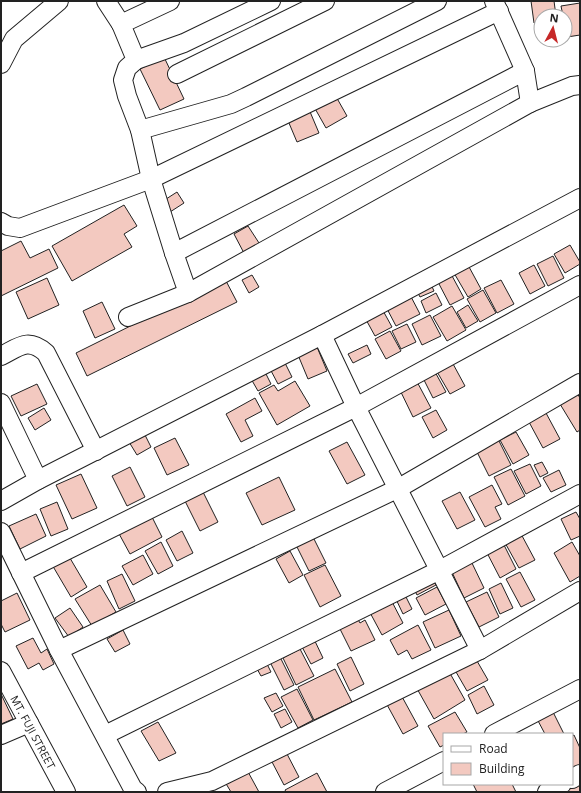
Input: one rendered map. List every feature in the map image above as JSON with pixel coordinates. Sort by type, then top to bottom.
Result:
[{"type":"street","points":[[1,64],[14,39],[59,1]]},
{"type":"street","points":[[106,1],[121,24],[136,60]]},
{"type":"street","points":[[121,24],[170,1]]},
{"type":"street","points":[[188,293],[151,179],[140,130],[127,96],[124,80],[127,68],[136,60],[184,43],[271,1]]},
{"type":"street","points":[[177,74],[325,1]]},
{"type":"street","points":[[140,130],[231,104],[437,1]]},
{"type":"street","points":[[1,222],[8,226],[20,228],[151,179],[497,6],[525,71],[530,103]]},
{"type":"street","points":[[174,253],[525,71]]},
{"type":"street","points":[[128,317],[188,293],[530,103],[572,86],[580,85]]},
{"type":"street","points":[[1,501],[38,480],[96,452],[322,335],[580,198]]},
{"type":"street","points":[[21,572],[356,407],[580,285]]},
{"type":"street","points":[[322,335],[356,407],[399,488],[480,650]]},
{"type":"street","points":[[1,356],[26,343],[37,345],[46,353],[96,452]]},
{"type":"street","points":[[60,650],[399,488],[580,383]]},
{"type":"street","points":[[1,403],[38,480]]},
{"type":"street","points":[[105,735],[440,570],[580,494]]},
{"type":"street","points":[[1,532],[60,650],[133,789],[137,792]]},
{"type":"street","points":[[167,792],[215,786],[480,650],[580,592]]},
{"type":"street","name":"MT. FUJI STREET","points":[[1,671],[66,792]]},
{"type":"street","points":[[496,733],[580,689]]},
{"type":"street","points":[[1,736],[29,723]]},
{"type":"street","points":[[385,792],[443,762]]},
{"type":"street","points":[[547,792],[560,785]]},
{"type":"building","points":[[531,1],[554,1],[555,8],[533,8],[533,16]]},
{"type":"building","points":[[580,3],[580,35],[573,36],[573,8],[561,8],[561,6]]},
{"type":"building","points":[[164,57],[184,99],[160,110],[140,69]]},
{"type":"building","points":[[334,93],[347,116],[326,128],[313,105]]},
{"type":"building","points":[[308,107],[319,133],[297,142],[286,116]]},
{"type":"building","points":[[177,192],[184,203],[170,212],[163,201]]},
{"type":"building","points":[[124,205],[137,226],[124,234],[132,247],[72,281],[52,246]]},
{"type":"building","points":[[248,226],[261,246],[245,255],[234,234]]},
{"type":"building","points":[[21,241],[30,258],[49,249],[58,268],[1,296],[1,251]]},
{"type":"building","points":[[570,245],[580,264],[565,273],[554,254]]},
{"type":"building","points":[[553,256],[564,278],[548,286],[537,264]]},
{"type":"building","points":[[468,265],[481,289],[468,297],[454,273]]},
{"type":"building","points":[[534,265],[545,286],[530,294],[519,273]]},
{"type":"building","points":[[451,274],[464,298],[450,305],[438,282]]},
{"type":"building","points":[[252,275],[259,287],[249,293],[242,280]]},
{"type":"building","points":[[47,278],[59,305],[28,319],[16,292]]},
{"type":"building","points":[[225,279],[237,302],[87,376],[76,353]]},
{"type":"building","points":[[429,280],[434,291],[420,297],[415,287]]},
{"type":"building","points":[[501,280],[514,304],[497,313],[484,288]]},
{"type":"building","points":[[483,290],[496,313],[480,322],[467,299]]},
{"type":"building","points":[[408,291],[420,314],[396,326],[384,303]]},
{"type":"building","points":[[436,293],[442,305],[426,313],[421,301]]},
{"type":"building","points":[[102,302],[115,329],[95,338],[83,311]]},
{"type":"building","points":[[468,305],[478,321],[466,328],[457,312]]},
{"type":"building","points":[[452,306],[466,330],[447,341],[433,317]]},
{"type":"building","points":[[381,307],[392,327],[375,336],[364,316]]},
{"type":"building","points":[[430,315],[441,336],[422,345],[412,324]]},
{"type":"building","points":[[407,324],[416,342],[401,349],[392,331]]},
{"type":"building","points":[[390,331],[401,351],[386,359],[375,339]]},
{"type":"building","points":[[367,345],[371,354],[353,363],[348,354]]},
{"type":"building","points":[[317,347],[327,371],[308,379],[298,355]]},
{"type":"building","points":[[284,361],[292,377],[278,384],[269,367]]},
{"type":"building","points":[[452,362],[465,386],[450,394],[436,370]]},
{"type":"building","points":[[264,370],[271,384],[258,391],[250,377]]},
{"type":"building","points":[[434,370],[446,392],[433,398],[422,376]]},
{"type":"building","points":[[415,378],[431,408],[413,417],[398,386]]},
{"type":"building","points":[[295,381],[310,406],[277,425],[259,393],[274,385],[278,391]]},
{"type":"building","points":[[37,384],[47,404],[21,416],[11,396]]},
{"type":"building","points":[[577,393],[580,398],[580,430],[577,432],[560,404]]},
{"type":"building","points":[[255,398],[262,411],[245,420],[253,436],[241,442],[226,414]]},
{"type":"building","points":[[44,408],[51,420],[35,430],[28,418]]},
{"type":"building","points":[[436,410],[447,430],[433,438],[422,417]]},
{"type":"building","points":[[546,413],[560,439],[543,448],[529,422]]},
{"type":"building","points":[[142,429],[151,447],[137,455],[126,437]]},
{"type":"building","points":[[516,432],[529,455],[513,464],[500,440]]},
{"type":"building","points":[[175,438],[189,465],[167,475],[154,448]]},
{"type":"building","points":[[498,439],[511,465],[489,476],[476,450]]},
{"type":"building","points":[[347,442],[365,475],[347,484],[329,451]]},
{"type":"building","points":[[542,462],[548,473],[540,477],[534,465]]},
{"type":"building","points":[[530,464],[541,486],[526,494],[514,471]]},
{"type":"building","points":[[130,467],[145,497],[127,506],[112,476]]},
{"type":"building","points":[[511,469],[525,496],[508,505],[494,477]]},
{"type":"building","points":[[559,470],[566,485],[551,492],[543,478]]},
{"type":"building","points":[[81,474],[97,508],[72,519],[56,485]]},
{"type":"building","points":[[279,477],[295,510],[262,525],[246,493]]},
{"type":"building","points":[[492,485],[502,504],[495,507],[501,519],[485,527],[469,497]]},
{"type":"building","points":[[202,490],[218,522],[200,531],[184,499]]},
{"type":"building","points":[[460,492],[475,520],[457,529],[442,501]]},
{"type":"building","points":[[57,502],[68,529],[51,536],[40,509]]},
{"type":"building","points":[[576,512],[580,519],[580,536],[571,540],[561,519]]},
{"type":"building","points":[[150,513],[162,537],[130,554],[117,530]]},
{"type":"building","points":[[36,514],[46,536],[20,549],[9,526]]},
{"type":"building","points":[[182,531],[193,553],[177,561],[166,540]]},
{"type":"building","points":[[520,532],[535,560],[519,568],[504,541]]},
{"type":"building","points":[[311,533],[326,563],[309,571],[294,541]]},
{"type":"building","points":[[502,541],[516,569],[500,578],[485,549]]},
{"type":"building","points":[[161,542],[173,566],[158,574],[145,551]]},
{"type":"building","points":[[572,542],[580,556],[580,576],[570,582],[554,553]]},
{"type":"building","points":[[290,551],[303,575],[289,583],[276,559]]},
{"type":"building","points":[[67,553],[87,587],[71,597],[51,563]]},
{"type":"building","points":[[143,555],[153,574],[133,585],[122,566]]},
{"type":"building","points":[[471,561],[484,588],[464,598],[451,570]]},
{"type":"building","points":[[325,565],[341,596],[320,607],[304,575]]},
{"type":"building","points":[[520,572],[535,600],[521,607],[506,579]]},
{"type":"building","points":[[122,574],[135,601],[119,609],[107,581]]},
{"type":"building","points":[[432,577],[436,585],[417,595],[413,587]]},
{"type":"building","points":[[501,583],[513,608],[500,614],[489,589]]},
{"type":"building","points":[[100,585],[116,612],[92,626],[75,599]]},
{"type":"building","points":[[437,587],[446,604],[425,615],[416,598]]},
{"type":"building","points":[[487,592],[499,617],[479,627],[466,602]]},
{"type":"building","points":[[17,593],[30,620],[5,632],[1,624],[1,601]]},
{"type":"building","points":[[404,593],[412,609],[403,614],[395,597]]},
{"type":"building","points":[[389,596],[403,623],[382,635],[367,607]]},
{"type":"building","points":[[70,608],[83,627],[69,637],[55,618]]},
{"type":"building","points":[[449,610],[461,636],[435,648],[423,622]]},
{"type":"building","points":[[355,614],[360,623],[365,620],[375,640],[351,651],[337,623]]},
{"type":"building","points":[[418,625],[431,650],[412,659],[407,650],[398,655],[390,640]]},
{"type":"building","points":[[123,630],[130,644],[115,652],[107,639]]},
{"type":"building","points":[[313,637],[323,658],[311,664],[300,643]]},
{"type":"building","points":[[33,638],[41,653],[47,649],[54,664],[43,670],[39,663],[28,669],[16,646]]},
{"type":"building","points":[[300,649],[314,676],[296,685],[283,658]]},
{"type":"building","points":[[473,654],[488,680],[467,691],[452,665]]},
{"type":"building","points":[[280,657],[294,685],[284,690],[270,662]]},
{"type":"building","points":[[351,657],[364,684],[350,691],[337,664]]},
{"type":"building","points":[[266,662],[271,672],[261,676],[256,667]]},
{"type":"building","points":[[447,668],[465,700],[434,719],[415,685]]},
{"type":"building","points":[[335,669],[352,702],[314,720],[298,687]]},
{"type":"building","points":[[484,686],[494,705],[477,714],[468,695]]},
{"type":"building","points":[[297,689],[313,720],[298,728],[281,697]]},
{"type":"building","points":[[276,693],[283,706],[272,712],[264,698]]},
{"type":"building","points":[[400,693],[418,726],[403,734],[385,701]]},
{"type":"building","points":[[1,694],[13,719],[1,724]]},
{"type":"building","points":[[285,709],[292,722],[281,728],[274,714]]},
{"type":"building","points":[[552,710],[564,733],[544,733],[536,717]]},
{"type":"building","points":[[455,712],[467,732],[443,733],[443,746],[440,747],[428,726]]},
{"type":"building","points":[[158,722],[176,753],[159,761],[141,731]]},
{"type":"building","points":[[573,736],[580,748],[580,766],[573,770]]},
{"type":"building","points":[[286,752],[299,777],[284,785],[271,760]]},
{"type":"building","points":[[247,770],[259,792],[231,792],[225,782]]},
{"type":"building","points":[[317,773],[327,792],[286,792],[285,790]]},
{"type":"building","points":[[580,784],[580,792],[564,792],[563,789]]},
{"type":"building","points":[[474,785],[512,785],[516,792],[477,792]]}]
